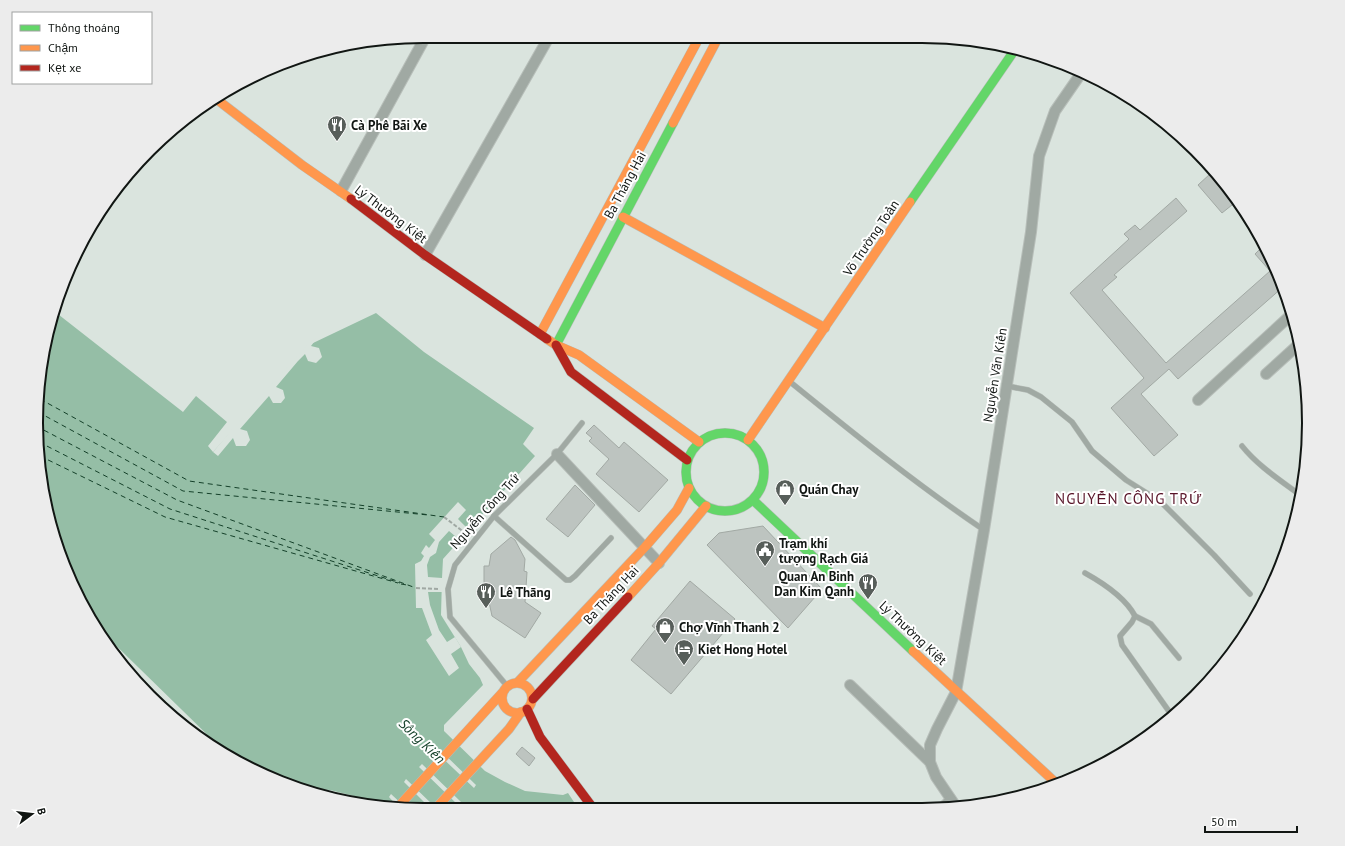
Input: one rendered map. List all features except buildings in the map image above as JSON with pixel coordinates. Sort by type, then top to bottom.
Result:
[{"type":"street","points":[[341,191],[422,43]]},
{"type":"street","points":[[425,255],[546,43]]},
{"type":"street","name":"Ba Tháng Hai","points":[[540,334],[696,43]]},
{"type":"street","points":[[698,43],[709,54]]},
{"type":"street","name":"Ba Tháng Hai","points":[[556,345],[715,43]]},
{"type":"street","name":"Võ Trường Toản","points":[[748,440],[1012,54]]},
{"type":"street","name":"Nguyễn Văn Kiến","points":[[930,762],[930,745],[956,692],[984,530],[1031,232],[1039,156],[1054,111],[1078,77]]},
{"type":"street","name":"Lý Thường Kiệt","points":[[220,102],[302,165],[341,191],[425,255],[556,345],[579,355],[699,442]]},
{"type":"street","points":[[623,217],[825,328]]},
{"type":"street","points":[[1198,400],[1287,318]]},
{"type":"street","points":[[556,345],[571,372],[687,460]]},
{"type":"street","points":[[1266,374],[1295,348]]},
{"type":"street","points":[[723,432],[736,434],[748,440],[757,450],[763,462],[764,476],[760,489],[753,500],[742,507],[730,511],[718,510],[706,506],[696,499],[689,488],[686,474],[687,460],[692,450],[699,442],[710,435],[723,432]]},
{"type":"street","points":[[557,454],[659,563]]},
{"type":"street","name":"Ba Tháng Hai","points":[[518,682],[645,547],[677,510],[689,488]]},
{"type":"street","name":"Lý Thường Kiệt","points":[[753,500],[956,692],[1052,780]]},
{"type":"street","name":"Ba Tháng Hai","points":[[533,699],[659,563],[706,506]]},
{"type":"street","points":[[402,802],[505,690],[518,682],[528,687],[531,691],[533,699],[524,711],[509,730],[440,803]]},
{"type":"street","points":[[850,685],[930,762],[936,777],[952,802]]},
{"type":"street","points":[[505,690],[502,702],[508,710],[513,712],[524,711]]},
{"type":"street","points":[[524,711],[540,737],[589,803]]},
{"type":"lane","points":[[789,381],[898,469],[946,505],[984,530]]},
{"type":"lane","points":[[1006,386],[1028,390],[1041,397],[1072,422],[1092,450],[1126,480],[1161,502],[1214,555],[1250,594]]},
{"type":"lane","name":"Nguyễn Công Trứ","points":[[505,690],[450,616],[448,589],[455,565],[494,516],[557,454],[582,423]]},
{"type":"lane","points":[[1242,446],[1250,456],[1271,474],[1296,492]]},
{"type":"lane","points":[[494,516],[566,580],[570,580],[575,576],[611,538]]},
{"type":"lane","points":[[1085,572],[1119,597],[1132,610],[1135,616],[1151,624],[1179,658]]},
{"type":"lane","points":[[1135,616],[1120,636],[1122,645],[1169,712]]},
{"type":"path","points":[[444,517],[475,540]]},
{"type":"path","points":[[416,588],[441,589]]},
{"type":"water","name":"Sông Kiên","points":[[376,313],[424,352],[534,428],[523,444],[535,456],[443,559],[441,615],[461,647],[469,664],[480,678],[483,685],[444,725],[444,731],[485,771],[525,791],[563,795],[568,793],[575,803],[460,803],[461,802],[422,764],[419,767],[456,803],[431,803],[406,779],[404,782],[425,803],[400,802],[391,794],[389,797],[393,802],[356,797],[301,783],[278,774],[255,764],[211,738],[115,644],[94,613],[82,591],[63,545],[50,497],[46,473],[43,423],[46,373],[50,349],[59,315],[183,412],[196,396],[227,422],[208,446],[213,452],[311,344]],"holes":[[[437,747],[476,785],[474,788],[434,750]]]},
{"type":"pier","points":[[317,338],[311,346],[319,348],[322,357],[316,363],[308,361],[305,354],[298,361],[276,387],[283,390],[285,398],[281,403],[273,403],[269,396],[240,429],[247,431],[250,440],[246,446],[236,446],[233,438],[218,456],[213,452],[259,398],[310,342]]},
{"type":"pier","points":[[458,502],[466,510],[458,519],[470,531],[461,541],[449,531],[439,542],[436,553],[430,557],[427,565],[428,577],[442,578],[442,592],[428,592],[430,605],[439,630],[447,642],[455,637],[461,647],[451,654],[459,668],[449,676],[426,640],[432,635],[422,608],[416,608],[415,564],[421,561],[424,556],[421,553],[426,545],[429,548],[435,540],[429,534]]},
{"type":"ferry route","points":[[44,401],[189,481],[444,517]]},
{"type":"ferry route","points":[[43,415],[183,491],[428,515]]},
{"type":"ferry route","points":[[43,430],[177,500],[416,588]]},
{"type":"ferry route","points":[[44,444],[170,509],[400,583]]},
{"type":"ferry route","points":[[45,458],[165,517],[398,583]]},
{"type":"ferry route","points":[[401,584],[407,585]]},
{"type":"traffic: fast","points":[[910,202],[1012,54]]},
{"type":"traffic: fast","points":[[556,345],[673,123]]},
{"type":"traffic: fast","points":[[725,433],[740,436],[753,444],[761,457],[764,472],[761,487],[753,500],[740,508],[725,511],[710,508],[697,500],[689,487],[686,472],[689,457],[697,444],[710,436],[725,433]]},
{"type":"traffic: fast","points":[[753,500],[913,651]]},
{"type":"traffic: slow","points":[[540,334],[696,43]]},
{"type":"traffic: slow","points":[[673,123],[715,43]]},
{"type":"traffic: slow","points":[[220,102],[302,165],[351,199]]},
{"type":"traffic: slow","points":[[748,440],[910,202]]},
{"type":"traffic: slow","points":[[623,217],[825,328]]},
{"type":"traffic: slow","points":[[547,339],[556,345],[579,355],[699,442]]},
{"type":"traffic: slow","points":[[518,682],[645,547],[677,510],[689,488]]},
{"type":"traffic: slow","points":[[628,597],[659,563],[706,506]]},
{"type":"traffic: slow","points":[[913,651],[1052,780]]},
{"type":"traffic: slow","points":[[517,683],[528,687],[532,698],[528,709],[517,713],[506,709],[502,698],[506,687],[517,683]]},
{"type":"traffic: slow","points":[[402,802],[502,693]]},
{"type":"traffic: slow","points":[[441,803],[509,729],[521,712]]},
{"type":"traffic: jam","points":[[351,199],[425,255],[547,339]]},
{"type":"traffic: jam","points":[[556,345],[571,372],[687,460]]},
{"type":"traffic: jam","points":[[533,699],[628,597]]},
{"type":"traffic: jam","points":[[527,709],[540,737],[589,803]]},
{"type":"place","name":"Cà Phê Bãi Xe","points":[[337,142]]},
{"type":"place","name":"Quán Chay","points":[[785,506]]},
{"type":"place","name":"Trạm khí tượng Rạch Giá","points":[[765,567]]},
{"type":"place","name":"Quan An Binh Dan Kim Qanh","points":[[868,600]]},
{"type":"place","name":"Lê Thāng","points":[[486,609]]},
{"type":"place","name":"Chợ Vĩnh Thanh 2","points":[[665,644]]},
{"type":"place","name":"Kiet Hong Hotel","points":[[684,666]]},
{"type":"district","name":"NGUYỄN CÔNG TRỨ","points":[[1129,498]]}]
